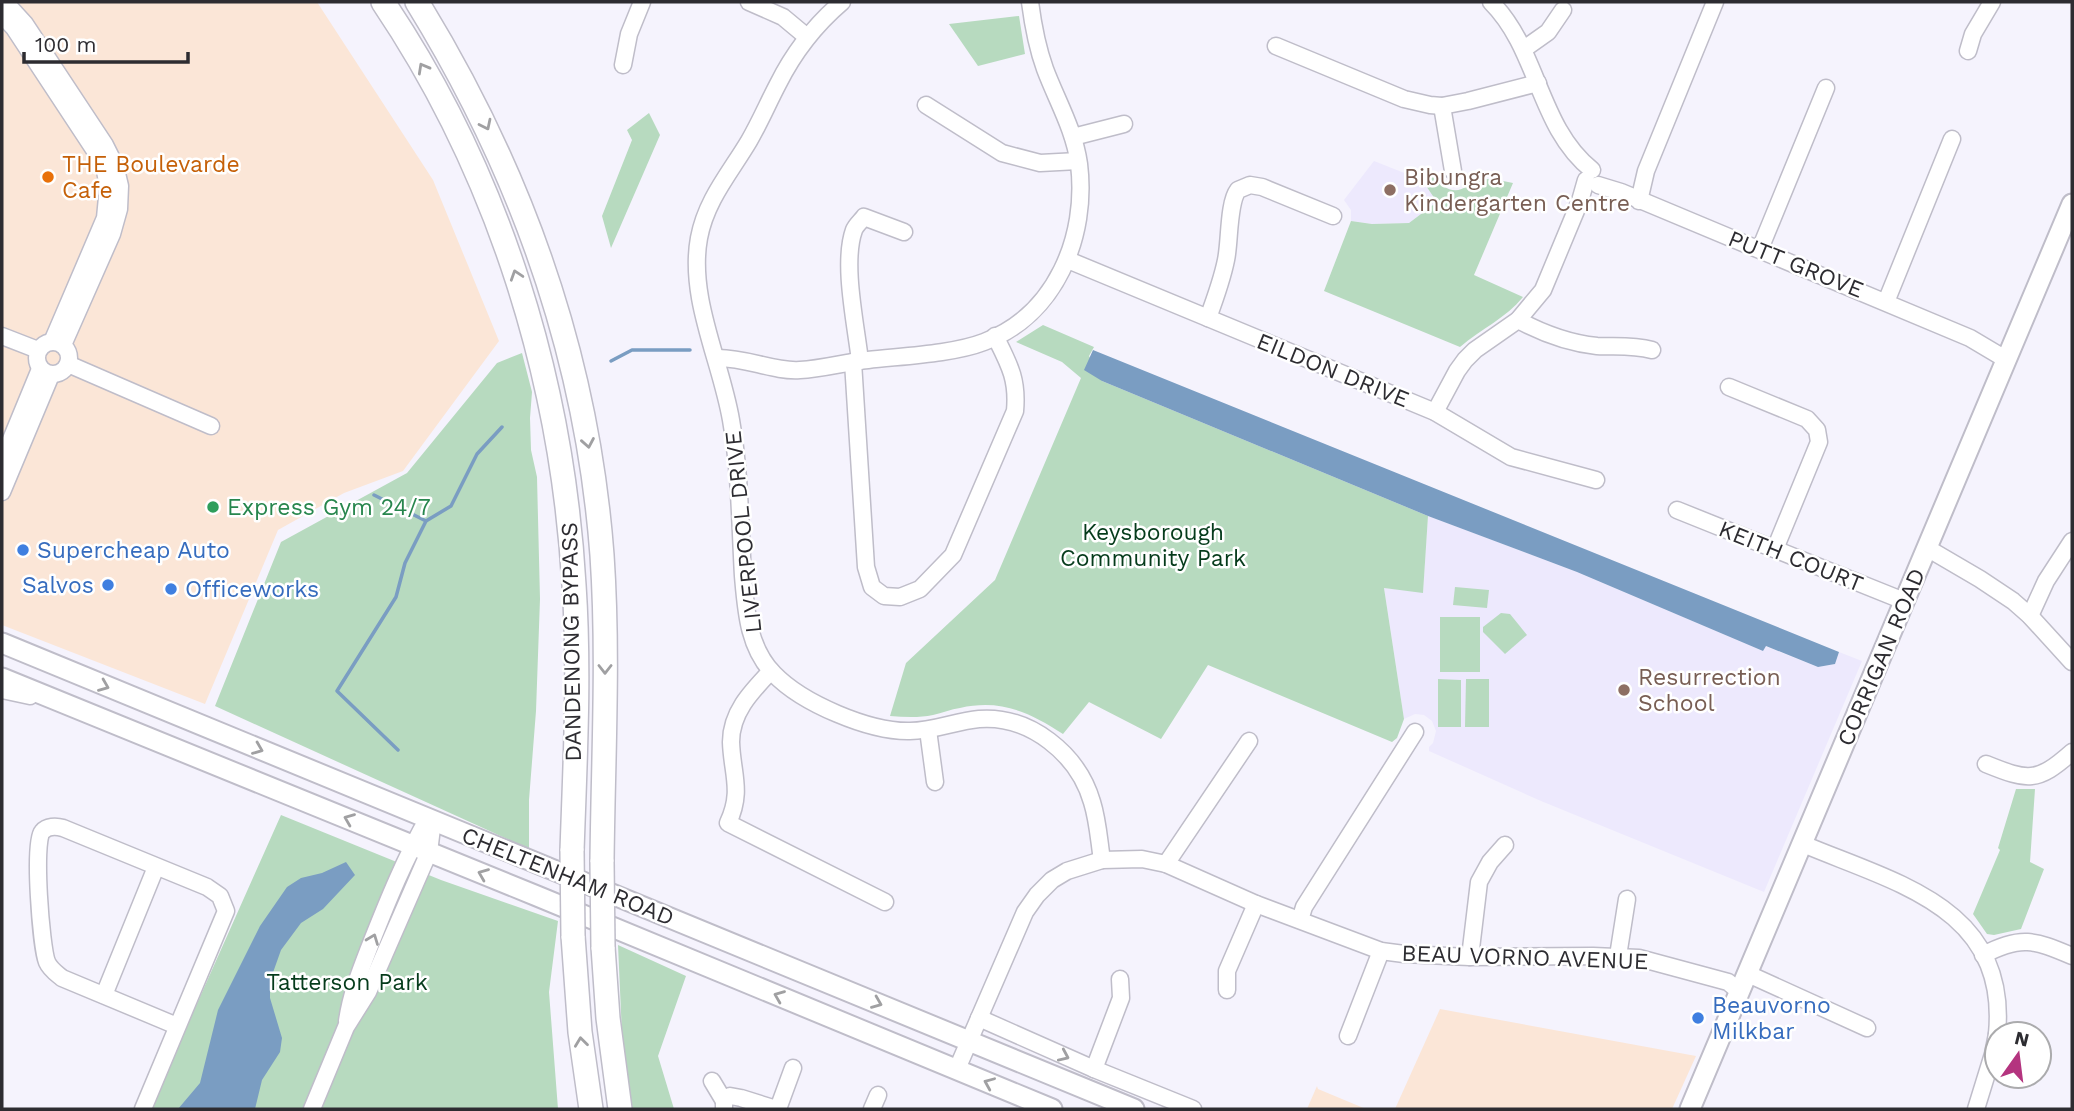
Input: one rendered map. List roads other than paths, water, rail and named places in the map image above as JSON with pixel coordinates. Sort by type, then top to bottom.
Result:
[{"type":"highway","name":"DANDENONG BYPASS","points":[[383,2],[414,52],[463,143],[508,252],[547,383],[564,479],[575,587],[573,936],[580,1032],[591,1109]]},
{"type":"highway","name":"DANDENONG BYPASS","points":[[417,2],[464,80],[511,180],[541,260],[565,337],[593,474],[602,554],[605,670],[603,947],[608,1018],[620,1109]]},
{"type":"main road","name":"CORRIGAN ROAD","points":[[1690,1109],[2072,204]]},
{"type":"main road","name":"CHELTENHAM ROAD","points":[[2,643],[1133,1109]]},
{"type":"main road","name":"CHELTENHAM ROAD","points":[[2,678],[1052,1109]]},
{"type":"street","points":[[5,2],[24,24],[105,145],[115,165],[120,186],[119,209],[112,234],[51,346],[36,359],[46,372]]},
{"type":"street","points":[[623,65],[625,44],[642,2]]},
{"type":"street","points":[[749,2],[783,17],[807,37]]},
{"type":"street","name":"LIVERPOOL DRIVE","points":[[842,2],[807,37],[788,65],[748,142],[715,193],[703,221],[697,252],[701,303],[727,400],[735,443],[747,615],[755,646],[771,671],[798,695],[860,722],[908,731],[928,730],[980,719],[1024,726],[1045,737],[1065,755],[1092,800],[1102,860]]},
{"type":"street","points":[[716,358],[742,359],[798,371],[956,348],[984,342],[1014,326],[1042,302],[1068,260],[1079,218],[1081,182],[1073,136],[1038,47],[1030,2]]},
{"type":"street","name":"PUTT GROVE","points":[[1491,2],[1507,21],[1524,49],[1548,111],[1593,179],[2009,354]]},
{"type":"street","points":[[1630,196],[1646,171],[1715,2]]},
{"type":"street","points":[[1968,51],[1973,34],[1992,2]]},
{"type":"street","points":[[1524,49],[1548,32],[1563,10]]},
{"type":"street","points":[[2,15],[14,28],[90,142],[102,163],[107,180],[105,218],[51,346]]},
{"type":"street","points":[[1276,46],[1415,103],[1442,106],[1538,83]]},
{"type":"street","points":[[1760,249],[1826,88]]},
{"type":"street","points":[[926,105],[1002,153],[1040,163],[1079,161]]},
{"type":"street","points":[[1442,106],[1454,172]]},
{"type":"street","points":[[1073,136],[1124,124]]},
{"type":"street","points":[[1886,302],[1952,139]]},
{"type":"street","points":[[1436,412],[1465,360],[1518,320],[1543,290],[1580,201],[1593,179]]},
{"type":"street","points":[[1208,318],[1226,262],[1232,203],[1238,190],[1250,186],[1262,187],[1334,216]]},
{"type":"street","points":[[904,232],[864,217],[855,228],[849,266],[866,567],[872,587],[884,596],[900,597],[920,589],[953,555],[1015,411],[1017,392],[1012,370],[995,336]]},
{"type":"street","name":"EILDON DRIVE","points":[[1068,260],[1436,412],[1511,457],[1596,480]]},
{"type":"street","points":[[1518,320],[1544,334],[1576,343],[1652,350]]},
{"type":"street","points":[[2,336],[51,346],[69,354],[68,364],[62,372],[46,372]]},
{"type":"street","points":[[68,364],[211,426]]},
{"type":"street","points":[[2,461],[46,372]]},
{"type":"street","points":[[2,492],[46,372]]},
{"type":"street","points":[[1729,387],[1807,419],[1817,430],[1819,442],[1775,549]]},
{"type":"street","points":[[1817,430],[1834,423]]},
{"type":"street","name":"KEITH COURT","points":[[1677,510],[1904,601]]},
{"type":"street","points":[[2025,611],[2072,541]]},
{"type":"street","points":[[1925,554],[1980,579],[2025,611],[2072,662]]},
{"type":"street","points":[[771,671],[744,701],[734,724],[731,739],[737,798],[728,823],[885,902]]},
{"type":"street","points":[[2,690],[57,701]]},
{"type":"street","points":[[928,730],[935,782]]},
{"type":"street","points":[[1300,920],[1304,907],[1415,732]]},
{"type":"street","points":[[1166,864],[1249,741]]},
{"type":"street","points":[[1986,764],[2021,777],[2036,776],[2051,769],[2072,752]]},
{"type":"street","points":[[312,1109],[346,1027],[368,992],[430,819]]},
{"type":"street","points":[[143,1109],[226,911],[220,896],[206,887],[63,828],[56,826],[40,834],[38,851],[43,946],[48,966],[62,978],[177,1026]]},
{"type":"street","points":[[1803,844],[1920,893],[1964,926],[1983,956],[1995,987],[1997,1020]]},
{"type":"street","points":[[1470,957],[1479,882],[1504,845]]},
{"type":"street","name":"BEAU VORNO AVENUE","points":[[957,1069],[1025,912],[1052,880],[1067,871],[1102,860],[1142,859],[1166,864],[1256,904],[1381,951],[1470,957],[1639,958],[1728,982],[1744,983],[1867,1028]]},
{"type":"street","points":[[104,995],[156,867]]},
{"type":"street","points":[[1618,956],[1627,899]]},
{"type":"street","points":[[1227,990],[1227,971],[1256,904]]},
{"type":"street","points":[[1983,956],[2008,944],[2026,941],[2072,956]]},
{"type":"street","points":[[1348,1036],[1381,951]]},
{"type":"street","points":[[1094,1069],[1121,998],[1120,979]]},
{"type":"street","points":[[979,1018],[1193,1109]]},
{"type":"street","points":[[712,1081],[724,1105],[730,1096],[777,1109],[793,1068]]},
{"type":"street","points":[[1976,1109],[1983,1086]]},
{"type":"water","points":[[1093,350],[1839,652],[1835,664],[1818,667],[1766,646],[1763,651],[1577,572],[1428,516],[1102,381],[1084,370]]},
{"type":"water","points":[[346,862],[355,875],[323,909],[301,923],[281,950],[270,981],[270,998],[282,1038],[280,1052],[262,1080],[255,1109],[178,1109],[200,1083],[218,1010],[260,926],[287,887],[301,878],[322,873]]},
{"type":"waterway","points":[[611,361],[632,350],[690,350]]},
{"type":"waterway","points":[[398,750],[337,691],[396,597],[405,563],[426,521],[451,506],[477,454],[502,427]]},
{"type":"waterway","points":[[374,495],[426,521]]},
{"type":"place","name":"THE Boulevarde Cafe","points":[[48,177]]},
{"type":"place","name":"Bibungra Kindergarten Centre","points":[[1390,190]]},
{"type":"place","name":"Express Gym 24/7","points":[[213,507]]},
{"type":"place","name":"Supercheap Auto","points":[[23,550]]},
{"type":"place","name":"Salvos","points":[[108,585]]},
{"type":"place","name":"Officeworks","points":[[171,589]]},
{"type":"place","name":"Resurrection School","points":[[1624,690]]},
{"type":"place","name":"Beauvorno Milkbar","points":[[1698,1018]]},
{"type":"park label","name":"Keysborough Community Park","points":[[1153,545]]},
{"type":"park label","name":"Tatterson Park","points":[[347,982]]}]
